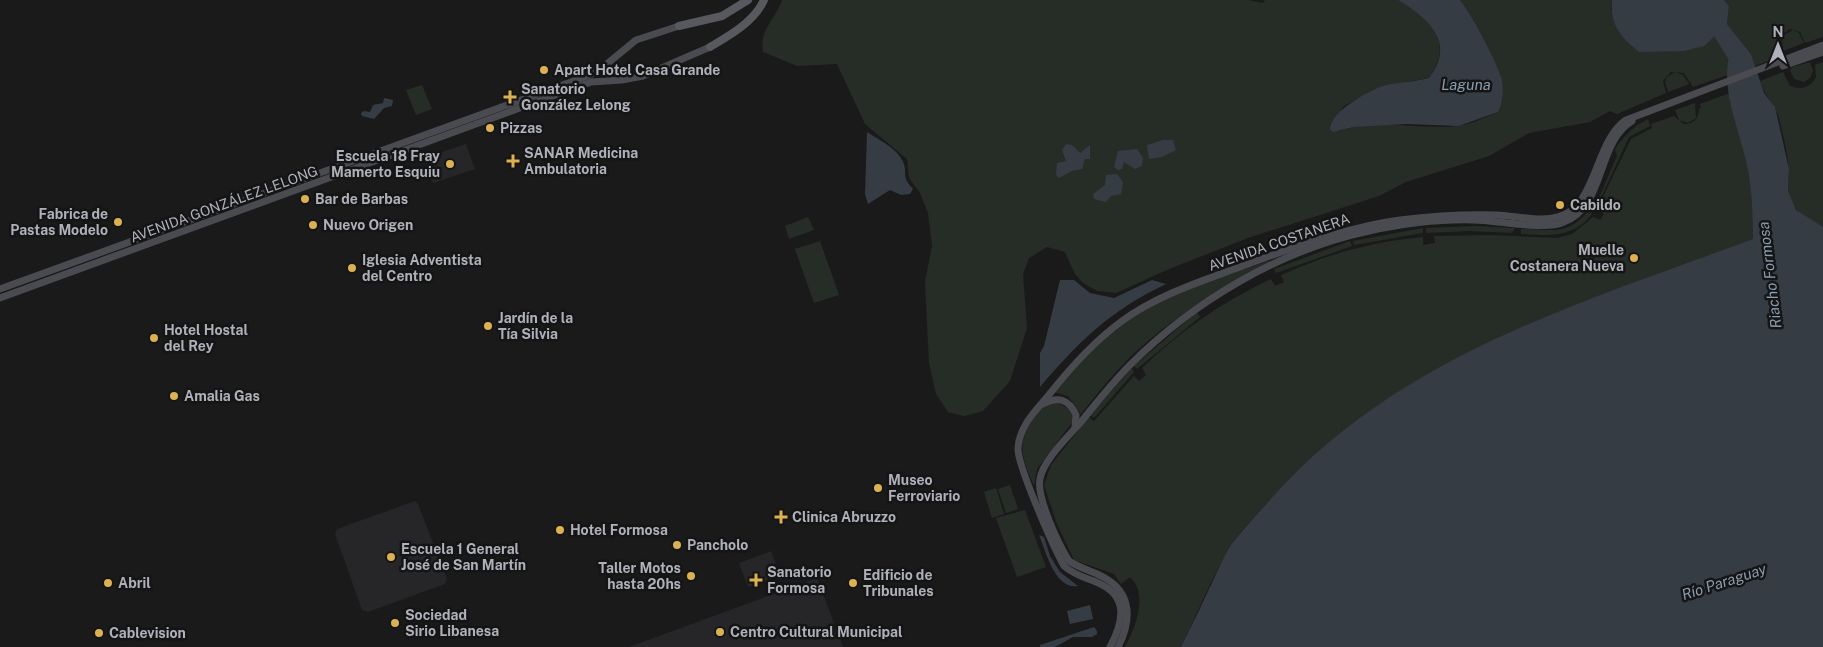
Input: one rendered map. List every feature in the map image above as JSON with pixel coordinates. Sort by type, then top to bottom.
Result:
[{"type":"main road","points":[[679,26],[722,16],[748,0]]},
{"type":"main road","points":[[710,47],[743,26],[764,0]]},
{"type":"main road","name":"AVENIDA GONZÁLEZ LELONG","points":[[0,289],[590,74],[602,68],[636,40],[679,26]]},
{"type":"main road","name":"AVENIDA COSTANERA","points":[[1110,647],[1121,621],[1119,603],[1113,593],[1105,586],[1078,576],[1064,566],[1020,463],[1018,448],[1021,434],[1040,405],[1079,358],[1104,335],[1136,311],[1189,286],[1303,244],[1357,228],[1429,217],[1496,218],[1553,226],[1568,221],[1580,212],[1588,201],[1615,139],[1628,124],[1644,115],[1767,69],[1823,45]]},
{"type":"main road","name":"AVENIDA GONZÁLEZ LELONG","points":[[0,298],[592,82],[622,80],[643,76],[710,47]]},
{"type":"main road","name":"AVENIDA COSTANERA","points":[[1767,69],[1823,52]]},
{"type":"main road","name":"AVENIDA COSTANERA","points":[[1118,647],[1128,621],[1124,597],[1106,579],[1070,561],[1040,489],[1040,477],[1043,470],[1074,430],[1118,378],[1159,339],[1206,302],[1258,273],[1314,247],[1399,225],[1496,218]]},
{"type":"main road","points":[[1040,405],[1056,399],[1068,403],[1076,415],[1074,430]]},
{"type":"shaded area","points":[[782,0],[1248,0],[1263,3],[1265,0],[1398,0],[1420,15],[1435,33],[1440,53],[1436,65],[1429,78],[1383,86],[1344,106],[1330,125],[1340,131],[1368,125],[1457,126],[1498,112],[1503,97],[1499,75],[1488,47],[1460,0],[1612,0],[1611,10],[1717,29],[1735,57],[1739,71],[1693,87],[1684,73],[1671,72],[1663,81],[1666,93],[1617,114],[1610,111],[1590,122],[1529,133],[1489,156],[1406,182],[1379,196],[1248,238],[1169,269],[1116,293],[1097,291],[1083,283],[1075,274],[1065,252],[1047,247],[1029,258],[1023,274],[1027,328],[1010,381],[983,411],[964,416],[948,412],[936,394],[929,363],[925,282],[932,246],[928,213],[920,193],[909,178],[907,159],[865,124],[837,64],[797,66],[763,52],[762,44],[765,31]]},
{"type":"shaded area","points":[[1724,0],[1823,0],[1823,37],[1805,43],[1800,32],[1790,29],[1780,41],[1779,57],[1755,66],[1751,54],[1727,24],[1729,6]]},
{"type":"shaded area","points":[[1793,30],[1799,33],[1804,43],[1783,51],[1782,36]]},
{"type":"shaded area","points":[[1810,62],[1813,71],[1810,78],[1804,82],[1794,79],[1789,68]]},
{"type":"shaded area","points":[[1823,62],[1823,227],[1805,218],[1789,197],[1788,158],[1784,137],[1775,108],[1760,81],[1783,72],[1790,86],[1805,87],[1811,84],[1816,77],[1815,65]]},
{"type":"shaded area","points":[[1675,72],[1683,75],[1689,84],[1668,92],[1665,82],[1667,77]]},
{"type":"shaded area","points":[[422,85],[432,109],[416,115],[406,90]]},
{"type":"shaded area","points":[[1730,93],[1748,168],[1753,204],[1754,239],[1624,286],[1495,339],[1433,371],[1375,407],[1321,450],[1271,499],[1240,533],[1217,570],[1181,647],[1125,647],[1133,631],[1138,612],[1139,593],[1136,584],[1130,577],[1121,584],[1114,574],[1074,560],[1057,524],[1044,485],[1051,465],[1089,417],[1094,421],[1134,376],[1139,381],[1146,375],[1142,368],[1156,354],[1202,318],[1236,297],[1271,279],[1275,286],[1284,282],[1281,275],[1332,255],[1405,239],[1423,237],[1423,245],[1435,243],[1434,236],[1491,235],[1557,238],[1572,234],[1593,217],[1600,220],[1604,214],[1597,209],[1631,139],[1652,128],[1651,124],[1674,116],[1684,124],[1693,122],[1698,116],[1699,109],[1701,108],[1700,104]]},
{"type":"shaded area","points":[[1695,103],[1696,118],[1688,123],[1679,120],[1675,110]]},
{"type":"shaded area","points":[[1648,119],[1650,126],[1629,137],[1597,206],[1594,204],[1599,198],[1617,156],[1615,149],[1630,132]]},
{"type":"shaded area","name":"Escuela 18 Fray Mamerto Esquiu","points":[[466,144],[475,169],[433,183],[424,158]]},
{"type":"shaded area","points":[[1589,210],[1593,212],[1586,220],[1570,231],[1551,235],[1521,234],[1521,229],[1558,230],[1566,228],[1581,219]]},
{"type":"shaded area","points":[[808,217],[814,230],[789,239],[785,226]]},
{"type":"shaded area","points":[[1476,226],[1515,228],[1512,233],[1470,231],[1426,233],[1426,228]]},
{"type":"shaded area","points":[[1423,228],[1423,233],[1354,245],[1353,241]]},
{"type":"shaded area","points":[[820,241],[839,295],[814,303],[795,249]]},
{"type":"shaded area","points":[[1350,241],[1352,246],[1276,273],[1274,269]]},
{"type":"shaded area","points":[[1268,261],[1270,262],[1197,304],[1147,342],[1118,370],[1081,414],[1068,396],[1053,392],[1109,334],[1145,309],[1185,290]]},
{"type":"shaded area","points":[[1197,312],[1200,317],[1137,369],[1134,366]]},
{"type":"shaded area","points":[[1132,368],[1134,372],[1094,418],[1090,415]]},
{"type":"shaded area","points":[[1056,403],[1068,409],[1072,414],[1073,421],[1037,469],[1034,486],[1023,454],[1022,445],[1024,437],[1041,407]]},
{"type":"shaded area","points":[[1010,485],[1018,509],[1006,513],[998,489]]},
{"type":"shaded area","points":[[996,488],[1004,514],[992,518],[984,492]]},
{"type":"shaded area","name":"Escuela 1 General José de San Martín","points":[[415,501],[418,504],[447,579],[445,584],[368,612],[362,610],[335,534],[337,529]]},
{"type":"shaded area","points":[[1025,510],[1046,567],[1017,577],[996,518]]},
{"type":"shaded area","name":"Sanatorio Formosa","points":[[771,551],[780,575],[748,587],[739,563]]},
{"type":"shaded area","points":[[817,578],[843,647],[629,647]]},
{"type":"water","name":"Laguna","points":[[1398,0],[1460,0],[1483,37],[1501,77],[1503,95],[1498,112],[1459,126],[1407,124],[1354,127],[1333,132],[1330,129],[1336,115],[1361,96],[1386,85],[1429,78],[1437,65],[1440,54],[1439,43],[1435,33],[1428,23]]},
{"type":"water","name":"Río Paraguay","points":[[1612,0],[1724,0],[1729,6],[1727,24],[1751,54],[1764,93],[1775,107],[1789,169],[1788,191],[1796,210],[1823,227],[1823,647],[1181,647],[1222,561],[1235,539],[1318,451],[1373,408],[1432,372],[1493,340],[1556,312],[1753,239],[1752,204],[1748,170],[1732,110],[1727,79],[1731,50],[1719,32],[1704,46],[1684,51],[1639,52],[1618,30],[1613,17]]},
{"type":"water","points":[[384,98],[393,100],[392,106],[384,108],[374,119],[362,116],[361,113],[364,111],[370,112],[373,105],[383,103]]},
{"type":"water","points":[[867,132],[888,145],[898,154],[904,164],[906,179],[913,189],[910,194],[901,195],[890,190],[868,204],[865,194]]},
{"type":"water","points":[[1163,140],[1173,140],[1176,150],[1162,157],[1149,159],[1147,145]]},
{"type":"water","points":[[1066,144],[1072,145],[1080,153],[1090,145],[1090,159],[1085,159],[1082,169],[1072,171],[1059,178],[1056,175],[1057,163],[1066,161],[1062,150]]},
{"type":"water","points":[[1137,149],[1143,158],[1142,166],[1135,169],[1124,162],[1122,169],[1118,170],[1114,167],[1118,151]]},
{"type":"water","points":[[1117,174],[1123,182],[1121,194],[1111,196],[1106,202],[1094,199],[1093,194],[1105,185],[1106,175]]},
{"type":"water","points":[[1060,280],[1074,280],[1090,293],[1114,298],[1152,280],[1166,284],[1146,294],[1097,328],[1068,355],[1040,387],[1040,353],[1044,346]]},
{"type":"water","points":[[1039,535],[1044,537],[1050,556],[1060,572],[1078,586],[1070,586],[1057,576],[1048,560]]},
{"type":"water","points":[[1090,605],[1093,619],[1070,624],[1067,611]]},
{"type":"water","points":[[1094,627],[1097,634],[1092,637],[1073,637],[1055,647],[1040,647],[1040,645]]},
{"type":"waterway","name":"Riacho Formosa","points":[[1712,23],[1736,62]]},
{"type":"place","name":"Apart Hotel Casa Grande","points":[[544,70]]},
{"type":"place","name":"Sanatorio González Lelong","points":[[510,97]]},
{"type":"place","name":"Pizzas","points":[[490,128]]},
{"type":"place","name":"SANAR Medicina Ambulatoria","points":[[513,161]]},
{"type":"place","name":"Escuela 18 Fray Mamerto Esquiu","points":[[450,164]]},
{"type":"place","name":"Bar de Barbas","points":[[305,199]]},
{"type":"place","name":"Cabildo","points":[[1560,205]]},
{"type":"place","name":"Fabrica de Pastas Modelo","points":[[118,222]]},
{"type":"place","name":"Nuevo Origen","points":[[313,225]]},
{"type":"place","name":"Muelle Costanera Nueva","points":[[1634,258]]},
{"type":"place","name":"Iglesia Adventista del Centro","points":[[352,268]]},
{"type":"place","name":"Jardín de la Tía Silvia","points":[[488,326]]},
{"type":"place","name":"Hotel Hostal del Rey","points":[[154,338]]},
{"type":"place","name":"Amalia Gas","points":[[174,396]]},
{"type":"place","name":"Museo Ferroviario","points":[[878,488]]},
{"type":"place","name":"Clinica Abruzzo","points":[[781,517]]},
{"type":"place","name":"Hotel Formosa","points":[[560,530]]},
{"type":"place","name":"Pancholo","points":[[677,545]]},
{"type":"place","name":"Escuela 1 General José de San Martín","points":[[391,557]]},
{"type":"place","name":"Taller Motos hasta 20hs","points":[[691,576]]},
{"type":"place","name":"Sanatorio Formosa","points":[[756,580]]},
{"type":"place","name":"Abril","points":[[108,583]]},
{"type":"place","name":"Edificio de Tribunales","points":[[853,583]]},
{"type":"place","name":"Sociedad Sirio Libanesa","points":[[395,623]]},
{"type":"place","name":"Centro Cultural Municipal","points":[[720,632]]},
{"type":"place","name":"Cablevision","points":[[99,633]]}]
